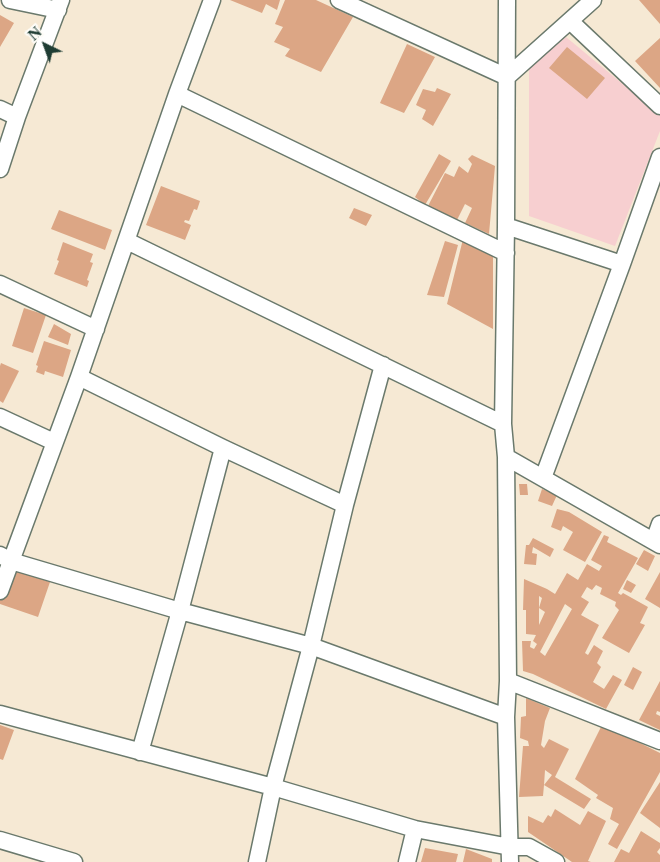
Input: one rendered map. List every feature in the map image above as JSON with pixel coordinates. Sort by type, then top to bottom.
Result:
[{"type":"street","points":[[0,169],[60,5],[10,0]]},
{"type":"street","points":[[0,591],[6,558],[80,377],[212,0]]},
{"type":"street","points":[[339,0],[507,77]]},
{"type":"street","points":[[507,0],[503,424],[506,456],[508,681],[506,717],[510,854]]},
{"type":"street","points":[[507,77],[593,0]]},
{"type":"street","points":[[570,21],[660,106]]},
{"type":"street","points":[[178,94],[506,252]]},
{"type":"street","points":[[0,108],[18,118]]},
{"type":"street","points":[[543,478],[660,157]]},
{"type":"street","points":[[506,226],[622,264]]},
{"type":"street","points":[[127,240],[503,424]]},
{"type":"street","points":[[0,284],[96,329]]},
{"type":"street","points":[[257,862],[345,505],[384,365]]},
{"type":"street","points":[[80,377],[223,448],[345,505]]},
{"type":"street","points":[[0,417],[54,442]]},
{"type":"street","points":[[140,752],[223,448]]},
{"type":"street","points":[[506,456],[657,543],[660,524]]},
{"type":"street","points":[[6,558],[180,611],[311,646],[506,717]]},
{"type":"street","points":[[508,681],[660,741]]},
{"type":"street","points":[[0,714],[510,854],[530,847],[556,862]]},
{"type":"street","points":[[407,862],[415,829]]},
{"type":"street","points":[[0,840],[74,862]]},
{"type":"shaded area","points":[[566,37],[660,115],[660,131],[615,246],[529,216],[529,67]]},
{"type":"building","points":[[230,0],[280,0],[277,10],[266,4],[262,13]]},
{"type":"building","points":[[285,0],[316,0],[353,17],[321,72],[285,56],[290,49],[274,42],[283,27],[275,24]]},
{"type":"building","points":[[639,0],[660,0],[660,24]]},
{"type":"building","points":[[0,15],[14,23],[0,47]]},
{"type":"building","points":[[660,38],[660,88],[635,61]]},
{"type":"building","points":[[407,44],[435,57],[404,113],[380,103]]},
{"type":"building","points":[[567,47],[605,78],[587,99],[549,68]]},
{"type":"building","points":[[437,88],[451,94],[433,126],[422,119],[426,110],[416,105],[423,89],[435,92]]},
{"type":"building","points":[[439,154],[451,161],[425,205],[415,197]]},
{"type":"building","points":[[472,155],[495,166],[489,234],[465,223],[472,208],[465,204],[457,220],[428,206],[445,173],[454,177],[459,166],[468,173],[472,164],[468,159]]},
{"type":"building","points":[[161,186],[200,201],[197,210],[194,209],[189,221],[185,220],[184,222],[191,225],[185,240],[146,225]]},
{"type":"building","points":[[354,208],[372,215],[366,226],[349,218]]},
{"type":"building","points":[[59,210],[112,230],[105,250],[51,229]]},
{"type":"building","points":[[463,239],[493,251],[493,329],[447,304]]},
{"type":"building","points":[[445,241],[458,245],[444,297],[427,295]]},
{"type":"building","points":[[63,242],[93,254],[90,262],[93,263],[87,280],[89,281],[87,287],[54,274]]},
{"type":"building","points":[[24,308],[46,315],[33,353],[12,346]]},
{"type":"building","points":[[54,324],[71,334],[68,345],[48,337]]},
{"type":"building","points":[[44,341],[71,350],[63,377],[45,371],[44,375],[36,372],[38,366],[36,365]]},
{"type":"building","points":[[1,363],[19,371],[3,403],[0,401]]},
{"type":"building","points":[[519,484],[527,484],[528,495],[520,495]]},
{"type":"building","points":[[542,489],[557,495],[552,506],[538,501]]},
{"type":"building","points":[[557,509],[569,512],[602,532],[585,562],[563,550],[573,532],[563,526],[561,531],[551,527]]},
{"type":"building","points":[[604,535],[609,537],[607,542],[638,558],[618,593],[621,595],[623,593],[648,607],[640,623],[645,625],[629,653],[602,638],[619,610],[615,606],[616,602],[600,594],[602,588],[596,585],[592,590],[587,587],[581,597],[589,602],[581,615],[599,625],[585,653],[588,655],[594,645],[603,651],[597,663],[601,667],[593,682],[604,689],[613,675],[622,680],[606,709],[523,671],[522,641],[531,641],[530,647],[534,649],[537,644],[533,641],[536,635],[526,634],[526,610],[523,610],[524,579],[555,594],[567,573],[578,580],[587,564],[599,571],[602,566],[591,560]],"holes":[[[539,596],[542,598],[539,608]],[[565,604],[572,609],[545,656],[540,652]],[[539,608],[545,612],[539,625]]]},
{"type":"building","points":[[533,538],[554,549],[550,557],[533,547],[532,553],[537,554],[536,565],[524,564],[526,545],[529,545]]},
{"type":"building","points":[[644,550],[655,556],[648,571],[636,564]]},
{"type":"building","points":[[9,568],[50,582],[38,617],[0,604],[0,594]]},
{"type":"building","points":[[660,572],[660,608],[645,599]]},
{"type":"building","points":[[627,580],[636,585],[631,593],[623,589]]},
{"type":"building","points":[[633,667],[642,672],[633,690],[624,685]]},
{"type":"building","points":[[660,681],[660,712],[657,711],[656,714],[660,716],[660,730],[639,720]]},
{"type":"building","points":[[526,698],[550,708],[545,721],[541,745],[544,748],[549,739],[569,749],[555,777],[591,799],[584,809],[544,785],[543,796],[519,797],[523,746],[529,746],[528,741],[520,738],[521,717],[526,716]],"holes":[[[545,770],[552,775],[544,785]]]},
{"type":"building","points":[[0,725],[14,730],[3,760],[0,759]]},
{"type":"building","points":[[601,727],[628,737],[660,753],[660,772],[617,849],[608,844],[619,824],[610,819],[613,808],[596,798],[598,795],[575,779]]},
{"type":"building","points":[[660,782],[660,828],[640,813]]},
{"type":"building","points":[[555,809],[580,825],[588,811],[606,821],[588,861],[591,862],[572,862],[528,832],[528,816],[543,823],[548,815],[551,817]]},
{"type":"building","points":[[641,831],[660,843],[660,848],[657,852],[660,855],[660,862],[614,862],[621,849],[629,853]]},
{"type":"building","points":[[425,848],[458,854],[456,862],[421,862]]},
{"type":"building","points":[[466,849],[492,859],[492,862],[463,862]]}]
